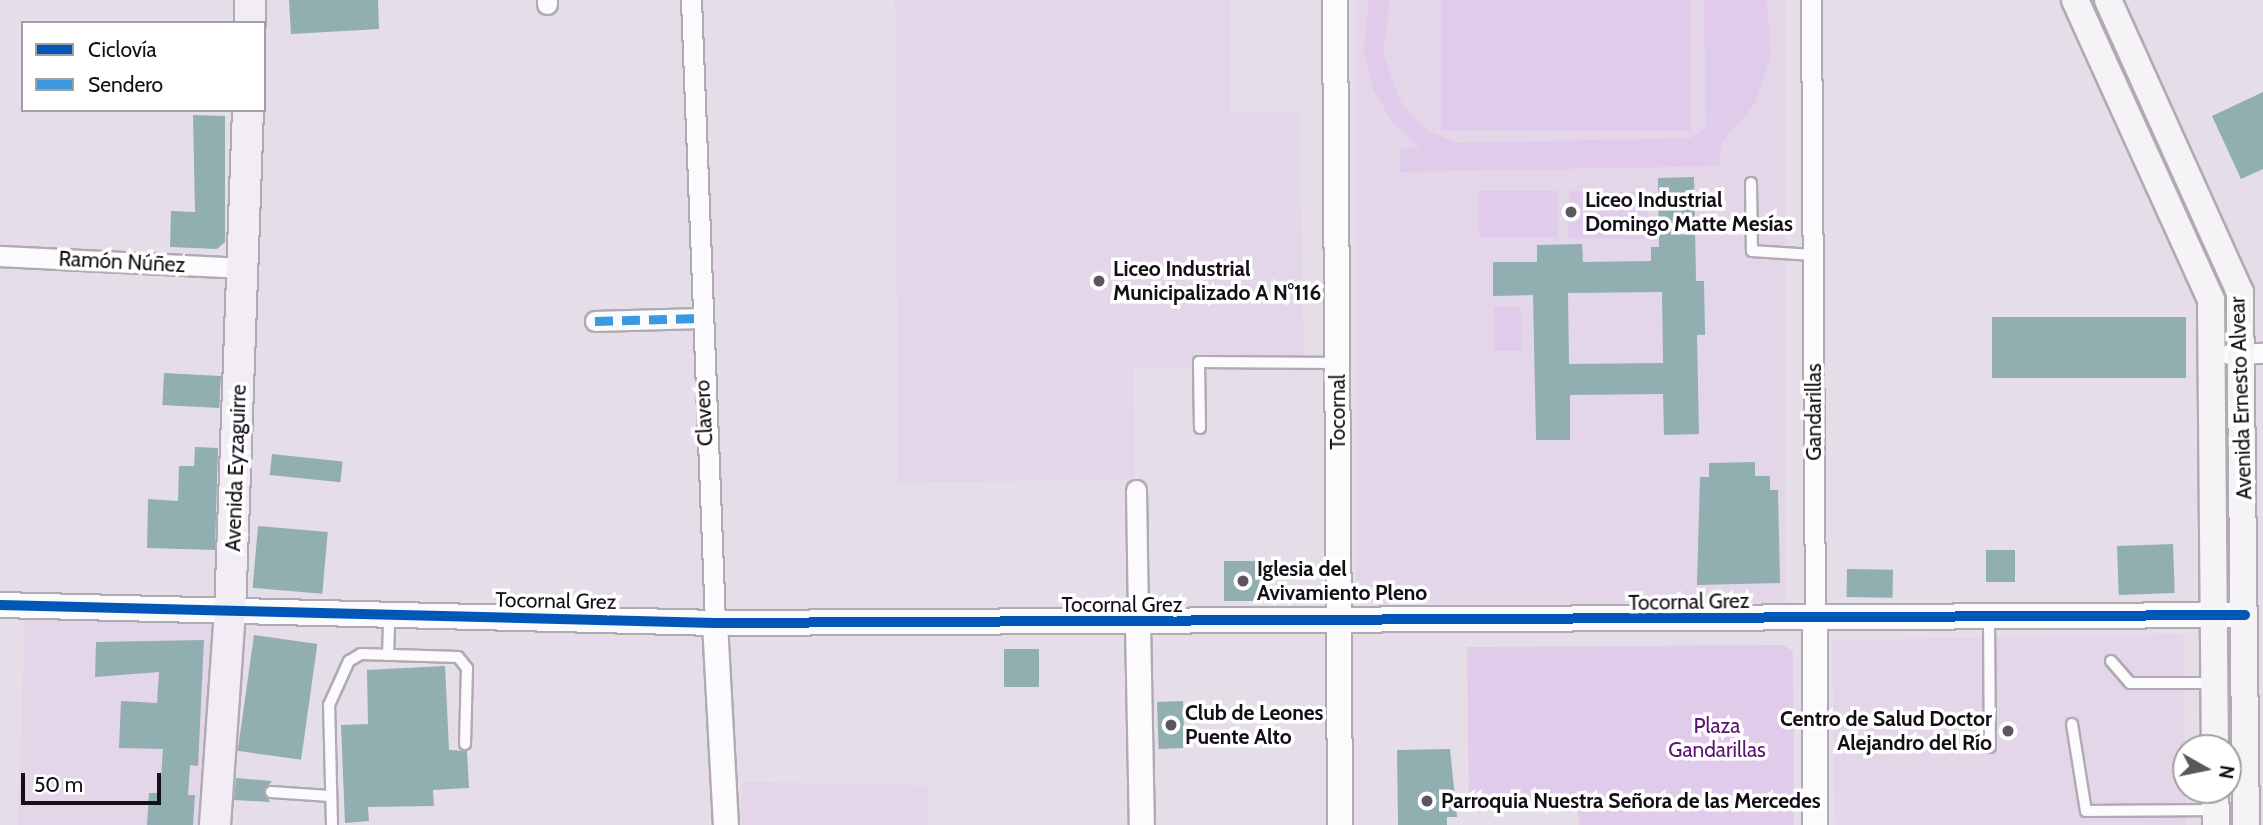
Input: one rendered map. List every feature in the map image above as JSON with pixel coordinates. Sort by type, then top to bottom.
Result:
[{"type":"main road","points":[[250,0],[250,21]]},
{"type":"main road","name":"Avenida Ernesto Alvear","points":[[2075,0],[2183,200],[2234,272],[2253,353],[2245,615],[2246,823]]},
{"type":"main road","name":"Avenida Ernesto Alvear","points":[[2108,0],[2183,200],[2205,281],[2213,354],[2215,734]]},
{"type":"main road","name":"Avenida Eyzaguirre","points":[[215,825],[224,788],[245,268],[248,112]]},
{"type":"main road","points":[[2205,281],[2234,272]]},
{"type":"main road","points":[[2239,734],[2245,729]]},
{"type":"main road","points":[[2216,808],[2246,823]]},
{"type":"street","name":"Clavero","points":[[691,0],[700,318],[726,825]]},
{"type":"street","name":"Tocornal","points":[[1335,0],[1340,825]]},
{"type":"street","name":"Gandarillas","points":[[1811,0],[1815,825]]},
{"type":"street","name":"Ramón Núñez","points":[[0,256],[245,268]]},
{"type":"street","points":[[595,321],[700,318]]},
{"type":"street","points":[[2213,354],[2253,353]]},
{"type":"street","points":[[1136,489],[1142,825]]},
{"type":"street","name":"Tocornal Grez","points":[[0,605],[715,623],[1340,625],[2245,615]]},
{"type":"lane","points":[[1751,183],[1752,251],[1813,255]]},
{"type":"lane","points":[[1199,428],[1199,362],[1338,362]]},
{"type":"lane","points":[[388,655],[389,616]]},
{"type":"lane","points":[[1989,618],[1990,747]]},
{"type":"lane","points":[[332,825],[329,705],[341,675],[361,654],[458,657],[467,668],[465,744]]},
{"type":"lane","points":[[2111,661],[2130,684],[2215,683]]},
{"type":"lane","points":[[2072,724],[2085,811],[2216,808]]},
{"type":"lane","points":[[271,792],[330,796]]},
{"type":"shaded area","points":[[895,0],[1230,0],[1230,112],[1299,113],[1304,366],[1133,368],[1134,479],[898,483]]},
{"type":"shaded area","name":"Liceo Industrial Domingo Matte Mesías","points":[[1356,0],[1785,0],[1785,603],[1356,603]]},
{"type":"shaded area","points":[[25,614],[215,621],[208,825],[18,825]]},
{"type":"shaded area","name":"Centro de Salud Doctor Alejandro del Río","points":[[2183,634],[2185,734],[2172,734],[2172,804],[2186,804],[2186,825],[1835,825],[1832,640]]},
{"type":"shaded area","points":[[742,782],[928,785],[927,825],[741,825]]},
{"type":"green space","points":[[1369,0],[1390,0],[1383,55],[1403,106],[1428,131],[1457,143],[1691,138],[1706,127],[1704,0],[1767,0],[1771,55],[1755,104],[1721,143],[1720,166],[1400,172],[1400,149],[1420,148],[1392,122],[1373,89],[1364,51]]},
{"type":"green space","points":[[1441,0],[1691,0],[1691,131],[1441,131]]},
{"type":"green space","points":[[1479,191],[1558,191],[1558,237],[1479,237]]},
{"type":"green space","points":[[1569,191],[1648,192],[1647,239],[1568,238]]},
{"type":"green space","points":[[1494,307],[1521,307],[1521,351],[1494,351]]},
{"type":"green space","name":"Plaza Gandarillas","points":[[1783,645],[1793,651],[1794,825],[1579,825],[1578,810],[1469,810],[1467,647]]},
{"type":"building","points":[[289,0],[378,0],[379,29],[291,34]]},
{"type":"building","points":[[2263,92],[2263,169],[2241,179],[2212,116]]},
{"type":"building","points":[[193,115],[225,116],[225,242],[217,249],[170,247],[171,211],[195,212]]},
{"type":"building","points":[[1694,177],[1696,281],[1704,281],[1705,335],[1697,335],[1699,434],[1664,435],[1663,394],[1570,395],[1570,440],[1536,440],[1533,295],[1493,296],[1493,262],[1537,262],[1537,245],[1582,244],[1583,262],[1651,261],[1651,247],[1659,247],[1658,178]],"holes":[[[1662,292],[1663,363],[1569,364],[1568,293]]]},
{"type":"building","points":[[1992,317],[2186,317],[2186,378],[1992,378]]},
{"type":"building","points":[[164,373],[221,376],[219,408],[162,405]]},
{"type":"building","points":[[195,447],[218,448],[215,550],[147,548],[148,499],[178,501],[179,466],[194,466]]},
{"type":"building","points":[[272,454],[343,461],[340,482],[270,475]]},
{"type":"building","points":[[1755,462],[1755,476],[1770,476],[1770,490],[1778,490],[1780,583],[1697,585],[1700,477],[1709,477],[1709,463]]},
{"type":"building","points":[[258,526],[328,532],[322,594],[253,588]]},
{"type":"building","points":[[2173,544],[2175,593],[2119,595],[2117,546]]},
{"type":"building","points":[[1986,550],[2015,550],[2015,582],[1986,582]]},
{"type":"building","name":"Iglesia del Avivamiento Pleno","points":[[1224,561],[1263,561],[1263,601],[1224,601]]},
{"type":"building","points":[[1847,569],[1893,570],[1893,598],[1847,597]]},
{"type":"building","points":[[254,635],[317,644],[301,760],[238,751]]},
{"type":"building","points":[[204,640],[198,766],[190,765],[188,795],[195,795],[193,825],[147,825],[149,793],[160,793],[163,749],[119,748],[121,701],[157,703],[159,672],[95,677],[96,642]]},
{"type":"building","points":[[1004,649],[1039,649],[1039,687],[1004,687]]},
{"type":"building","points":[[445,666],[449,750],[467,751],[469,788],[433,790],[434,806],[368,807],[369,821],[345,823],[341,725],[368,724],[367,670]]},
{"type":"building","name":"Club de Leones Puente Alto","points":[[1183,701],[1185,748],[1159,749],[1157,702]]},
{"type":"building","name":"Parroquia Nuestra Señora de las Mercedes","points":[[1450,749],[1457,817],[1447,817],[1447,825],[1398,825],[1397,750]]},
{"type":"building","points":[[236,778],[272,781],[264,791],[270,802],[234,800]]},
{"type":"marked path","points":[[595,321],[700,318]]},
{"type":"cycle path","points":[[0,605],[715,623],[2245,615]]},
{"type":"place","name":"Liceo Industrial Domingo Matte Mesías","points":[[1571,212]]},
{"type":"place","name":"Liceo Industrial Municipalizado A N°116","points":[[1099,281]]},
{"type":"place","name":"Iglesia del Avivamiento Pleno","points":[[1243,581]]},
{"type":"place","name":"Club de Leones Puente Alto","points":[[1171,725]]},
{"type":"place","name":"Centro de Salud Doctor Alejandro del Río","points":[[2008,731]]},
{"type":"place","name":"Parroquia Nuestra Señora de las Mercedes","points":[[1427,801]]}]
